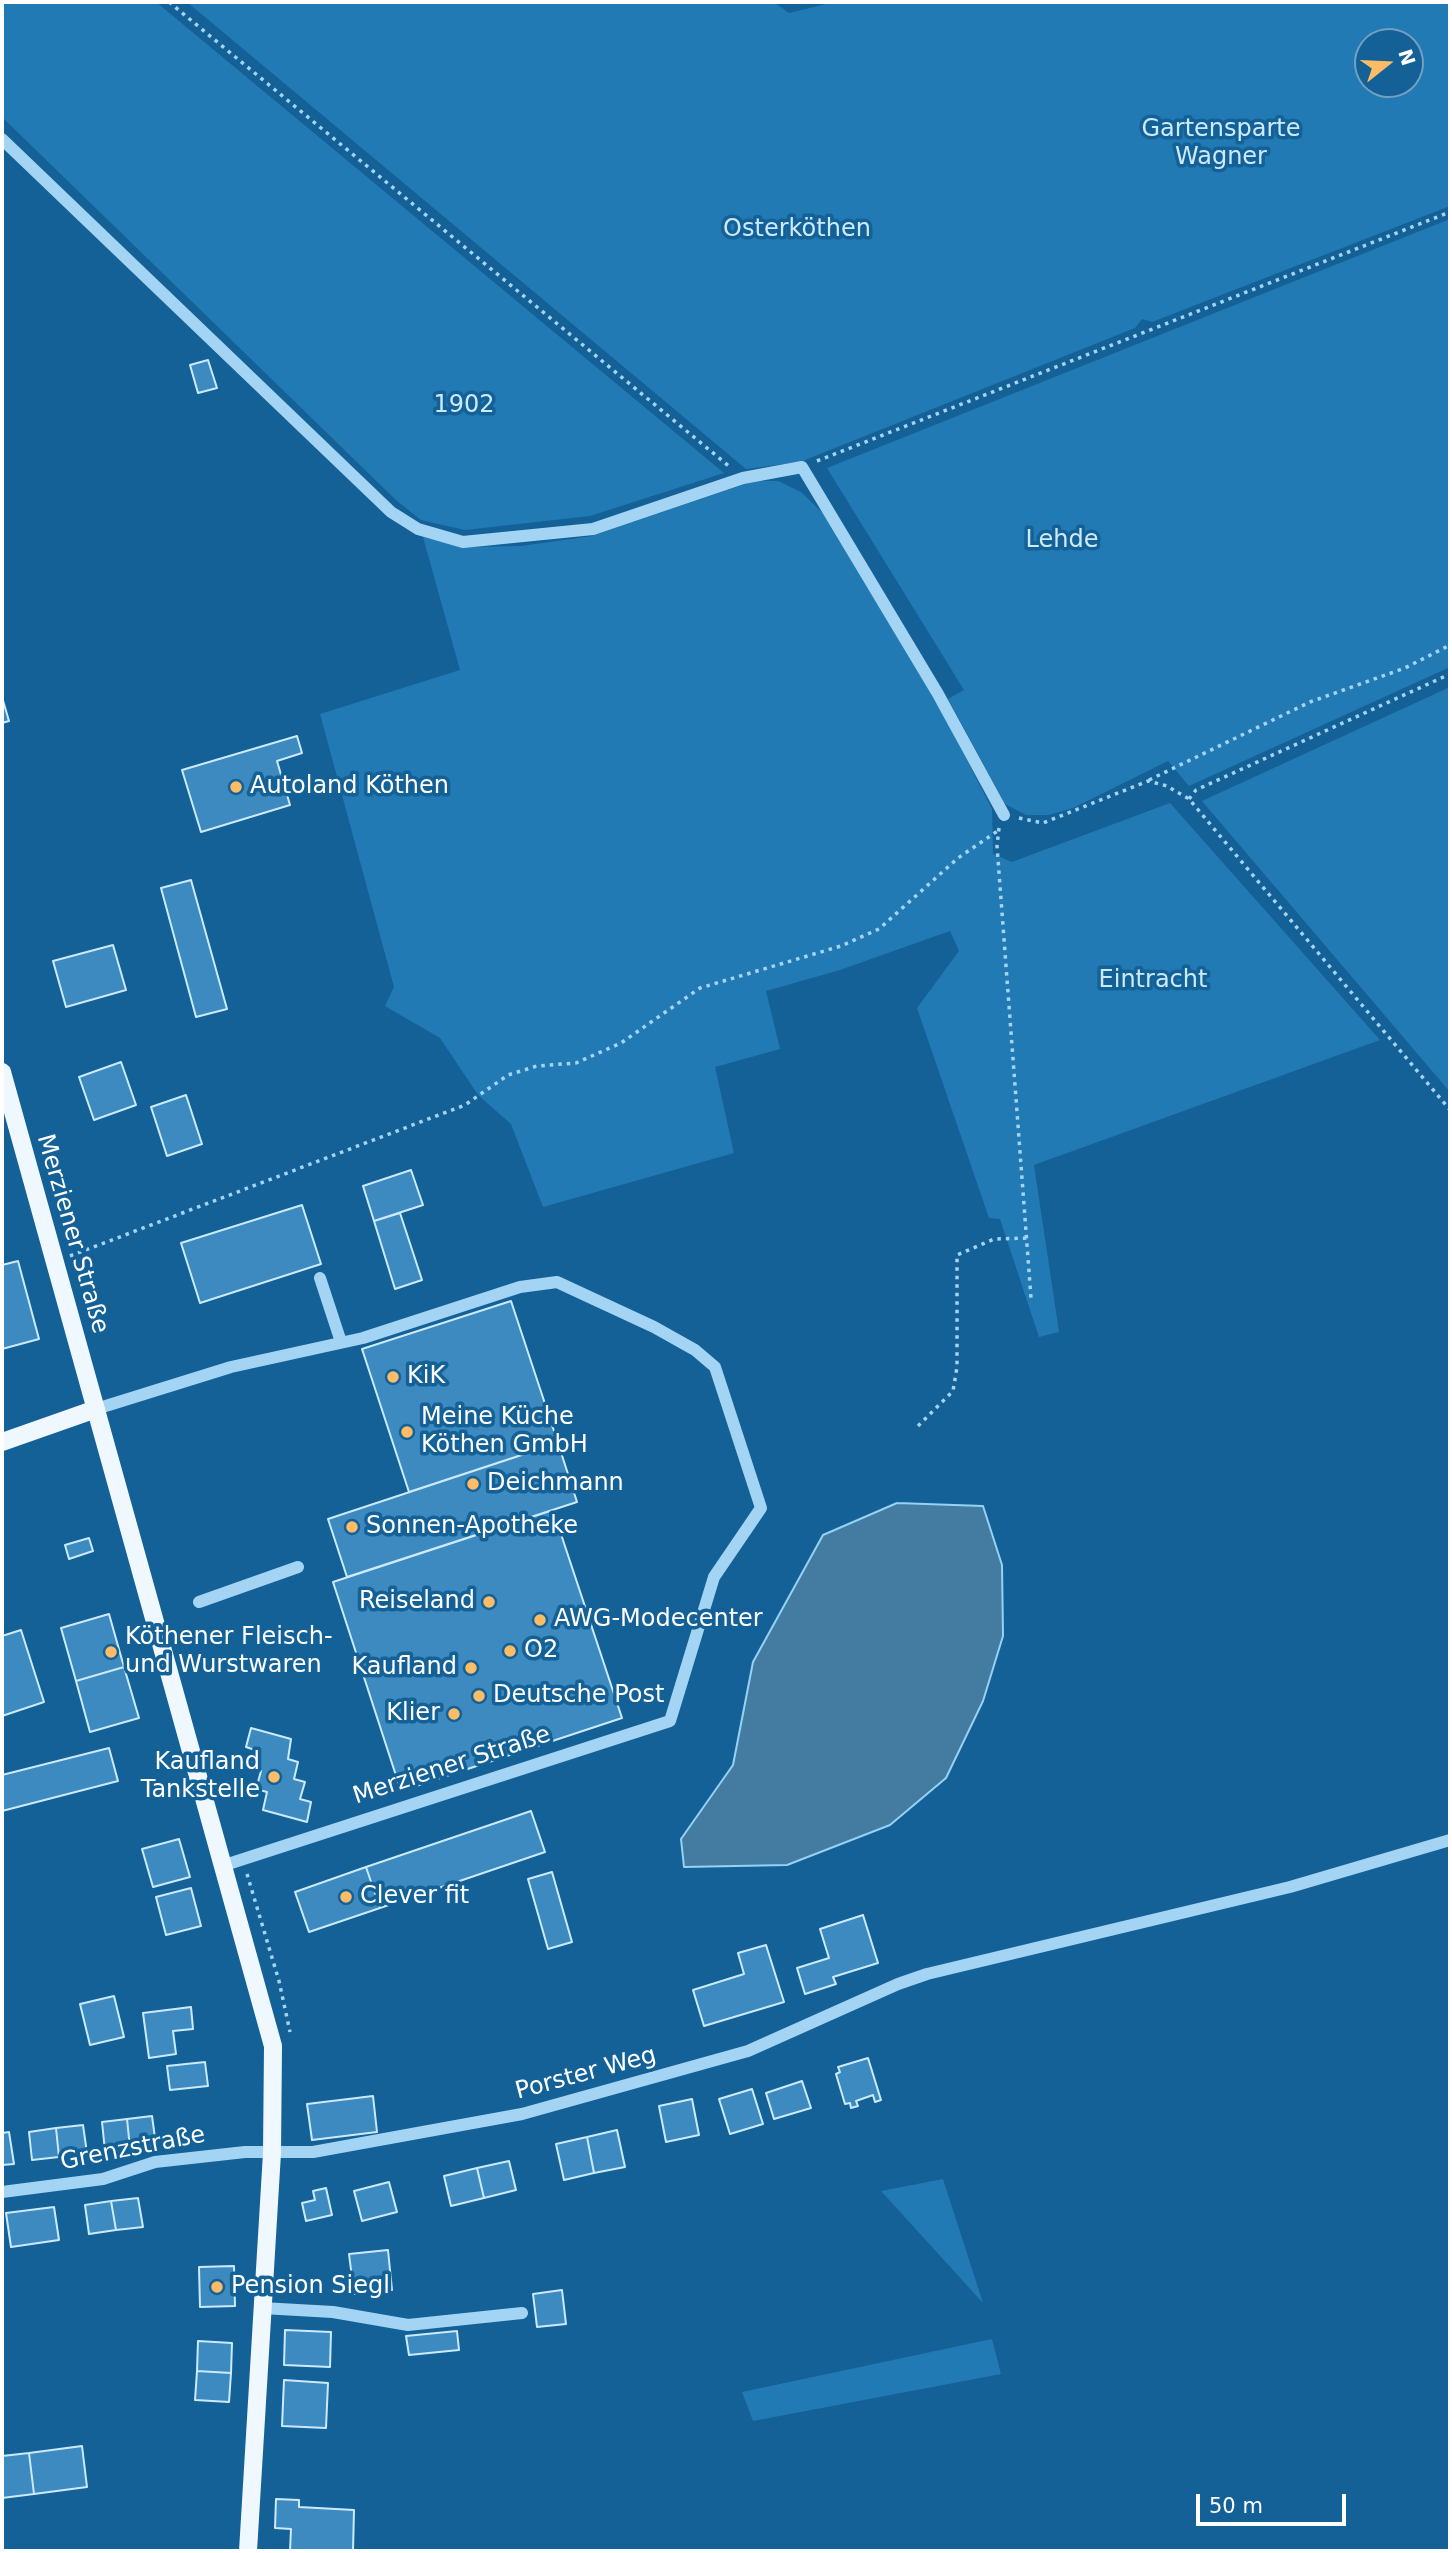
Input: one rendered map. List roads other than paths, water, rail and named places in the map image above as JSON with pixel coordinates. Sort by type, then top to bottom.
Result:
[{"type":"main road","name":"Merziener Straße","points":[[2,1072],[225,1865],[273,2046],[272,2153],[248,2551]]},
{"type":"main road","points":[[2,1443],[96,1409]]},
{"type":"street","points":[[2,139],[391,512],[418,529],[463,542],[593,529],[743,478],[802,467],[938,694],[1004,815]]},
{"type":"street","points":[[96,1409],[231,1367],[341,1342],[320,1278]]},
{"type":"street","name":"Merziener Straße","points":[[225,1865],[670,1721],[714,1577],[761,1508],[715,1367],[695,1350],[654,1326],[556,1282],[520,1287],[341,1342]]},
{"type":"street","points":[[199,1602],[298,1567]]},
{"type":"street","name":"Porster Weg","points":[[272,2153],[313,2152],[359,2145],[522,2114],[748,2051],[898,1984],[1290,1887],[1450,1840]]},
{"type":"street","name":"Grenzstraße","points":[[2,2192],[103,2179],[155,2162],[226,2153],[272,2153]]},
{"type":"street","points":[[262,2308],[333,2312],[408,2325],[522,2313]]},
{"type":"place","name":"Autoland Köthen","points":[[236,787]]},
{"type":"place","name":"KiK","points":[[393,1377]]},
{"type":"place","name":"Meine Küche Köthen GmbH","points":[[407,1432]]},
{"type":"place","name":"Deichmann","points":[[473,1484]]},
{"type":"place","name":"Sonnen-Apotheke","points":[[352,1527]]},
{"type":"place","name":"Reiseland","points":[[489,1602]]},
{"type":"place","name":"AWG-Modecenter","points":[[540,1620]]},
{"type":"place","name":"O2","points":[[510,1651]]},
{"type":"place","name":"Köthener Fleisch- und Wurstwaren","points":[[111,1652]]},
{"type":"place","name":"Kaufland","points":[[471,1668]]},
{"type":"place","name":"Deutsche Post","points":[[479,1696]]},
{"type":"place","name":"Klier","points":[[454,1714]]},
{"type":"place","name":"Kaufland Tankstelle","points":[[274,1777]]},
{"type":"place","name":"Clever fit","points":[[346,1897]]},
{"type":"place","name":"Pension Siegl","points":[[217,2287]]},
{"type":"park label","name":"Gartensparte Wagner","points":[[1221,144]]},
{"type":"park label","name":"Osterköthen","points":[[797,230]]},
{"type":"park label","name":"1902","points":[[464,406]]},
{"type":"park label","name":"Lehde","points":[[1062,541]]},
{"type":"park label","name":"Eintracht","points":[[1153,981]]}]
